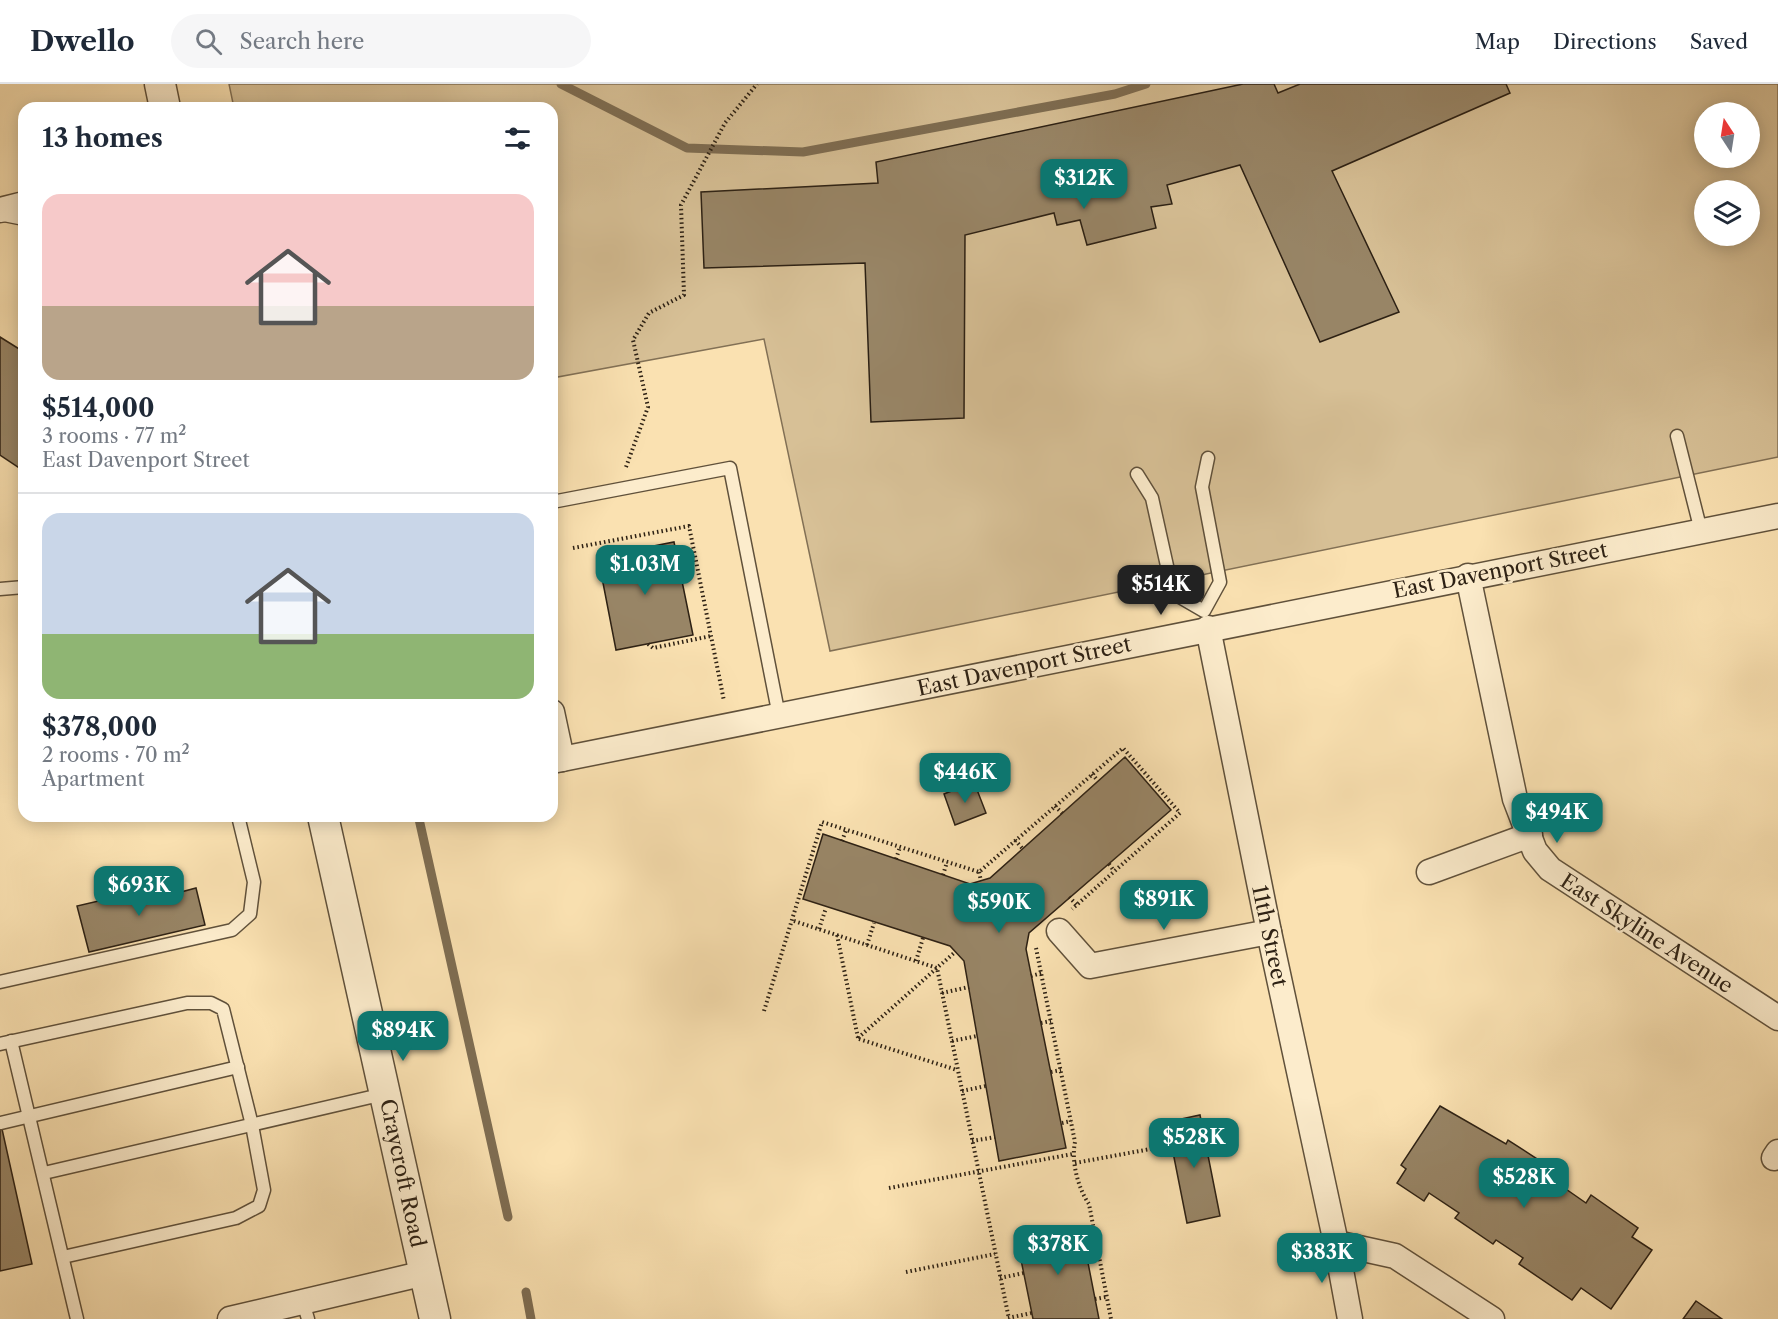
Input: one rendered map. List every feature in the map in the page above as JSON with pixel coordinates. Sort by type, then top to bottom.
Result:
[{"type":"street","points":[[160,84],[164,102]]},
{"type":"street","points":[[0,210],[18,206]]},
{"type":"street","name":"East Davenport Street","points":[[558,760],[779,716],[1206,619],[1468,576],[1778,516]]},
{"type":"street","name":"East Skyline Avenue","points":[[1468,576],[1515,799],[1535,851],[1550,870],[1778,1018]]},
{"type":"street","name":"11th Street","points":[[1206,619],[1350,1319]]},
{"type":"street","name":"Craycroft Road","points":[[324,822],[435,1319]]},
{"type":"street","points":[[1430,872],[1530,835]]},
{"type":"street","points":[[1064,922],[1090,966],[1269,932]]},
{"type":"street","points":[[1336,1243],[1395,1256],[1491,1319]]},
{"type":"street","points":[[230,1319],[306,1310],[425,1273]]},
{"type":"lane","points":[[0,215],[18,218]]},
{"type":"lane","points":[[1677,436],[1701,531]]},
{"type":"lane","points":[[1137,474],[1152,498],[1173,594],[1206,619],[1220,582],[1202,488],[1209,458]]},
{"type":"lane","points":[[558,501],[730,468],[779,716]]},
{"type":"lane","points":[[0,589],[18,588]]},
{"type":"lane","points":[[0,982],[232,930],[250,914],[255,882],[240,822]]},
{"type":"lane","points":[[63,1257],[236,1218],[259,1206],[264,1191],[252,1125],[223,1009],[211,1003],[187,1003],[6,1043],[30,1117],[77,1319]]},
{"type":"lane","points":[[1,1123],[238,1067]]},
{"type":"lane","points":[[44,1173],[385,1093]]},
{"type":"path","points":[[624,471],[648,407],[633,340],[649,313],[684,295],[681,205],[725,123],[757,84]]},
{"type":"path","points":[[573,548],[689,526],[729,726]]},
{"type":"path","points":[[648,644],[653,648],[711,636]]},
{"type":"path","points":[[980,872],[1123,748],[1180,813],[1077,905],[1064,922]]},
{"type":"path","points":[[1092,774],[1098,781]]},
{"type":"path","points":[[1055,806],[1063,814]]},
{"type":"path","points":[[764,1011],[822,822],[980,872]]},
{"type":"path","points":[[842,841],[846,830]]},
{"type":"path","points":[[1146,832],[1152,837]]},
{"type":"path","points":[[1016,840],[1023,849]]},
{"type":"path","points":[[896,859],[900,847]]},
{"type":"path","points":[[943,875],[947,862]]},
{"type":"path","points":[[1108,864],[1114,871]]},
{"type":"path","points":[[980,872],[981,881]]},
{"type":"path","points":[[1069,897],[1077,905]]},
{"type":"path","points":[[819,929],[826,908]]},
{"type":"path","points":[[794,921],[937,968]]},
{"type":"path","points":[[867,945],[874,923]]},
{"type":"path","points":[[837,935],[858,1038]]},
{"type":"path","points":[[916,961],[923,938]]},
{"type":"path","points":[[1035,943],[1075,1142],[1073,1154],[1075,1164],[1082,1194],[1089,1204],[1111,1319]]},
{"type":"path","points":[[858,1038],[955,952]]},
{"type":"path","points":[[937,968],[1008,1318],[1032,1313]]},
{"type":"path","points":[[1032,976],[1042,974]]},
{"type":"path","points":[[942,993],[969,987]]},
{"type":"path","points":[[1041,1023],[1051,1021]]},
{"type":"path","points":[[952,1041],[977,1036]]},
{"type":"path","points":[[858,1038],[958,1070]]},
{"type":"path","points":[[1051,1072],[1061,1070]]},
{"type":"path","points":[[962,1091],[986,1086]]},
{"type":"path","points":[[1062,1124],[1071,1122]]},
{"type":"path","points":[[972,1142],[995,1137]]},
{"type":"path","points":[[1075,1164],[1172,1144]]},
{"type":"path","points":[[889,1188],[1073,1154]]},
{"type":"path","points":[[906,1272],[995,1254]]},
{"type":"path","points":[[1088,1260],[1099,1257]]},
{"type":"path","points":[[1000,1278],[1024,1273]]},
{"type":"path","points":[[1095,1299],[1107,1297]]},
{"type":"shaded area","points":[[229,84],[1778,84],[1778,457],[830,651],[764,339],[558,377],[558,102],[233,102]]},
{"type":"building","points":[[1243,84],[1274,84],[1278,93],[1300,84],[1506,84],[1510,93],[1332,171],[1399,312],[1320,342],[1240,165],[1167,185],[1172,204],[1151,207],[1156,228],[1087,245],[1080,220],[1057,225],[1054,213],[965,235],[964,418],[871,422],[865,263],[704,268],[701,192],[878,183],[876,162]]},
{"type":"building","points":[[0,337],[18,348],[18,467],[0,455]]},
{"type":"building","points":[[674,542],[693,635],[616,650],[598,557]]},
{"type":"building","points":[[1125,757],[1171,810],[1029,933],[1026,949],[1066,1148],[999,1161],[964,961],[950,946],[803,899],[823,834],[970,884],[990,878]]},
{"type":"building","points":[[974,782],[986,813],[955,825],[944,794]]},
{"type":"building","points":[[163,886],[166,896],[196,888],[205,925],[89,952],[77,906]]},
{"type":"building","points":[[1440,1106],[1506,1144],[1508,1140],[1542,1162],[1540,1171],[1586,1203],[1591,1195],[1638,1228],[1632,1237],[1652,1250],[1611,1309],[1581,1288],[1572,1300],[1519,1264],[1523,1258],[1496,1240],[1493,1244],[1455,1218],[1459,1213],[1429,1193],[1424,1201],[1397,1183],[1406,1169],[1401,1165]]},
{"type":"building","points":[[1200,1115],[1220,1216],[1187,1223],[1167,1122]]},
{"type":"building","points":[[0,1120],[32,1264],[0,1271]]},
{"type":"building","points":[[1081,1227],[1099,1319],[1033,1319],[1017,1240]]},
{"type":"building","points":[[1696,1301],[1722,1319],[1683,1319]]},
{"type":"waterway","points":[[561,84],[687,148],[803,152],[1115,94],[1146,84]]},
{"type":"waterway","points":[[420,822],[508,1217]]},
{"type":"waterway","points":[[526,1292],[531,1319]]}]
